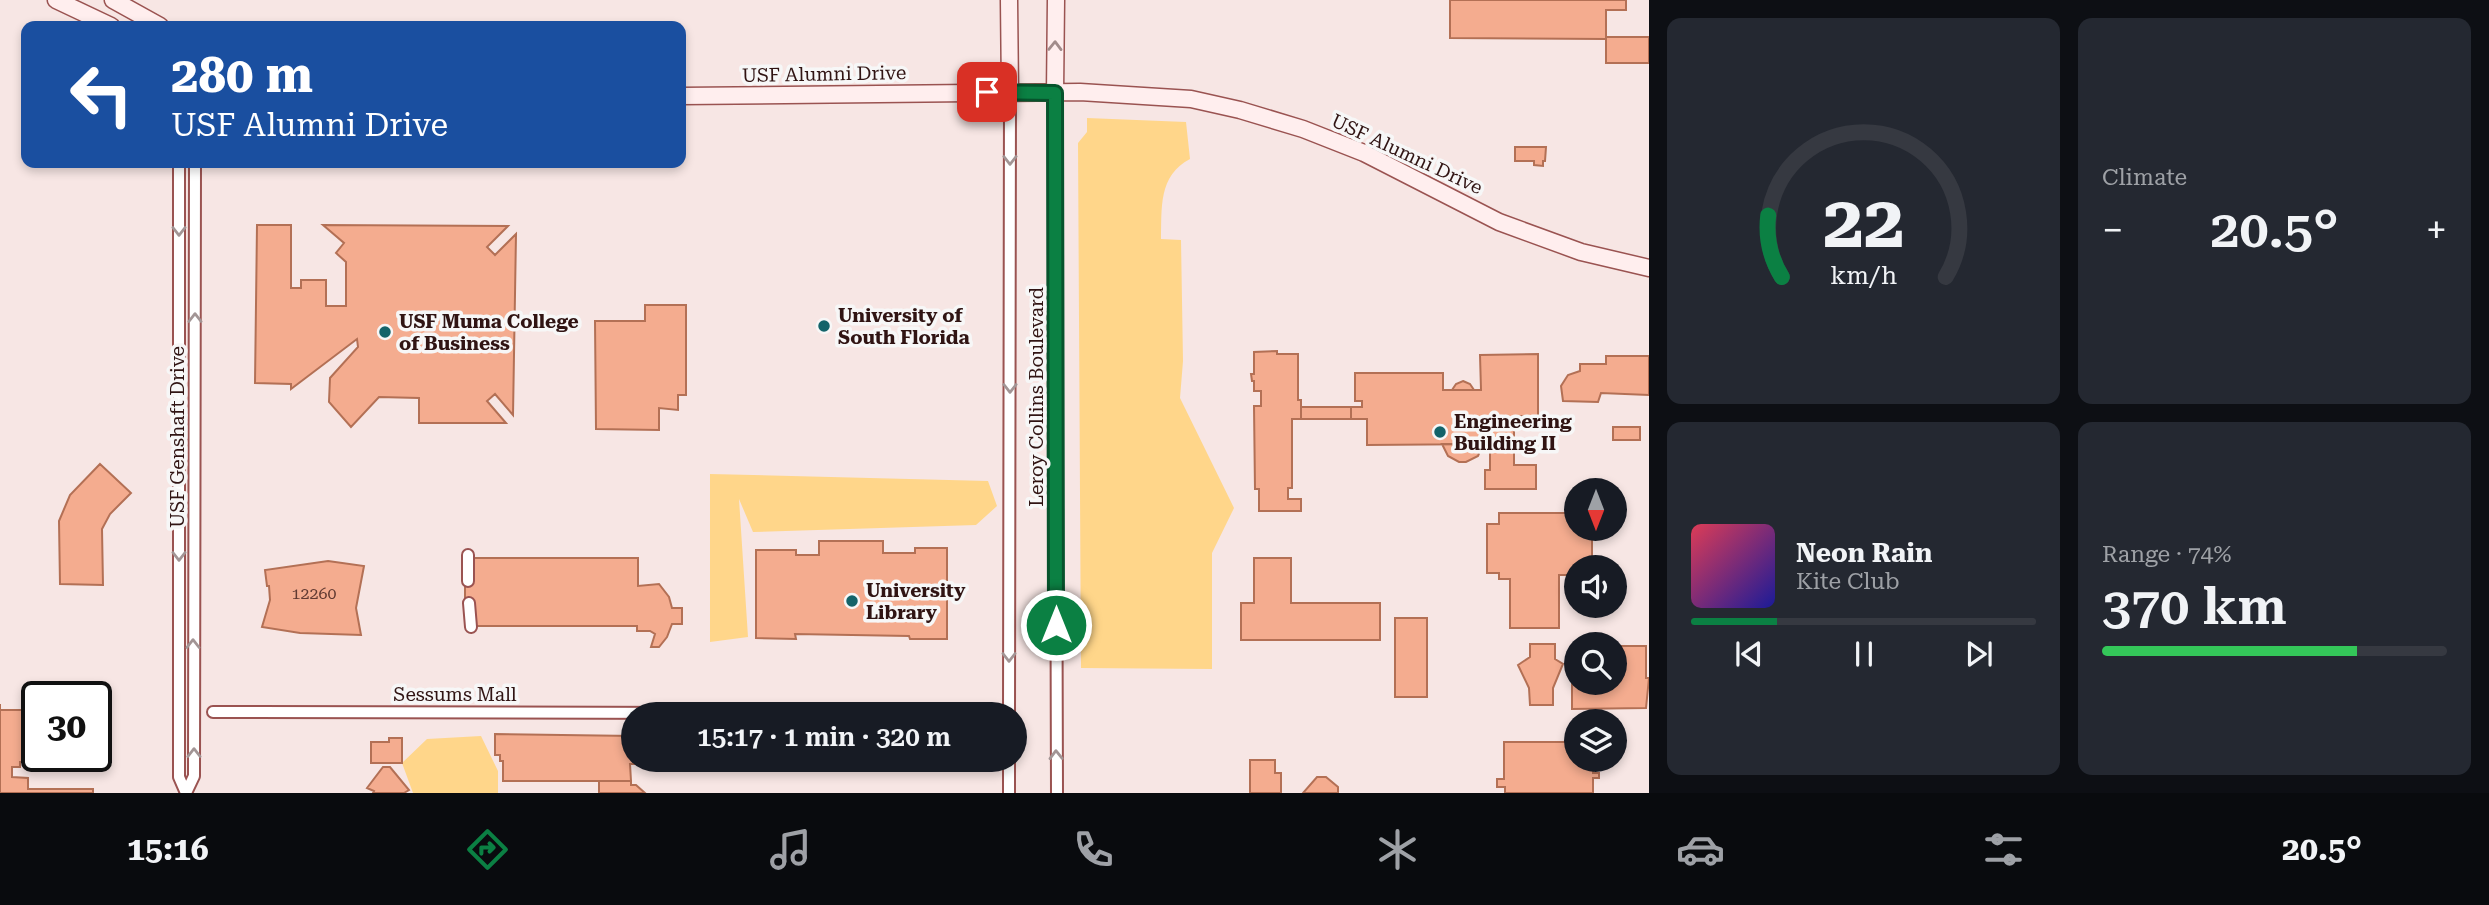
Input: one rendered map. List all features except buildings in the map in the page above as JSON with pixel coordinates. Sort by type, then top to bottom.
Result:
[{"type":"street","points":[[56,0],[100,21]]},
{"type":"street","points":[[113,0],[151,21]]},
{"type":"street","name":"Leroy Collins Boulevard","points":[[1009,0],[1009,702]]},
{"type":"street","name":"Leroy Collins Boulevard","points":[[1056,0],[1057,793]]},
{"type":"street","name":"USF Alumni Drive","points":[[686,96],[1010,92],[1191,99],[1303,129],[1364,153],[1488,216],[1543,239],[1649,268]]},
{"type":"street","name":"USF Genshaft Drive","points":[[179,168],[179,777],[186,793]]},
{"type":"street","name":"USF Genshaft Drive","points":[[186,793],[194,776],[195,168]]},
{"type":"street","points":[[468,555],[468,581]]},
{"type":"street","points":[[469,603],[471,627]]},
{"type":"street","name":"Sessums Mall","points":[[213,712],[621,713]]},
{"type":"street","points":[[1009,772],[1009,793]]},
{"type":"shaded area","points":[[1087,118],[1186,122],[1190,159],[1172,174],[1167,184],[1162,205],[1161,239],[1181,240],[1183,361],[1180,398],[1234,508],[1212,553],[1212,669],[1081,668],[1078,143],[1087,132]]},
{"type":"shaded area","points":[[710,474],[988,481],[997,506],[976,525],[753,532],[739,499],[748,637],[710,642]]},
{"type":"shaded area","points":[[481,736],[498,771],[498,793],[413,793],[402,763],[427,739]]},
{"type":"place","name":"University of South Florida","points":[[824,326]]},
{"type":"place","name":"USF Muma College of Business","points":[[385,332]]},
{"type":"place","name":"Engineering Building II","points":[[1440,432]]},
{"type":"place","name":"University Library","points":[[852,601]]},
{"type":"route","points":[[987,92],[1055,93],[1056,625]]}]
